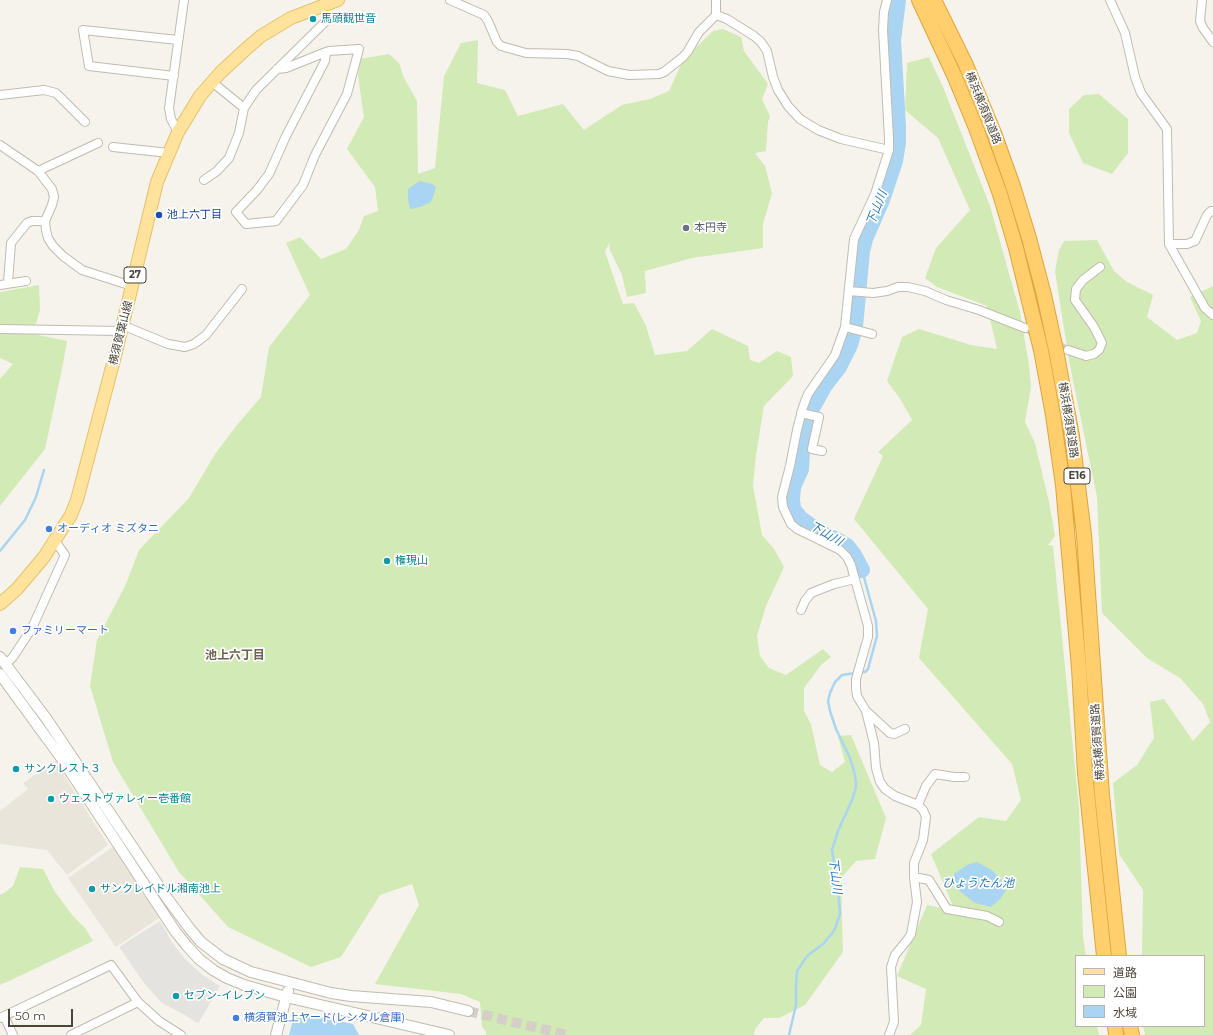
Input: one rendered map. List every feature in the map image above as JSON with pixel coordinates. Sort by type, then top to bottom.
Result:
[{"type":"highway","name":"横浜横須賀道路","points":[[919,0],[933,27],[976,128],[1000,194],[1041,350],[1053,415],[1063,485],[1079,668],[1085,773],[1104,955]]},
{"type":"highway","name":"横浜横須賀道路","points":[[934,0],[966,65],[989,120],[1013,186],[1029,238],[1056,350],[1072,436],[1084,535],[1102,795],[1119,955]]},
{"type":"main road","name":"横須賀葉山線","points":[[0,604],[17,589],[55,542],[71,515],[77,500],[122,328],[157,182],[178,132],[200,96],[212,82],[231,62],[261,36],[291,18],[338,0]]},
{"type":"street","points":[[178,132],[171,119],[169,108],[184,0]]},
{"type":"street","points":[[450,0],[484,15],[497,42],[501,46],[526,53],[567,54],[578,56],[608,71],[629,75],[659,74],[664,72],[683,57],[699,32],[716,15],[716,0]]},
{"type":"street","points":[[887,0],[884,12],[883,30],[889,138],[888,150],[875,194],[854,239],[847,328],[835,355],[808,394],[782,497],[783,507],[791,524],[797,529],[840,550],[847,557],[856,579],[868,626],[868,637],[856,679],[857,696],[866,711],[890,733],[894,734],[904,730]]},
{"type":"street","points":[[1110,0],[1125,33],[1135,77],[1141,93],[1167,129],[1169,244],[1204,308],[1213,315]]},
{"type":"street","points":[[1202,0],[1200,21],[1213,42]]},
{"type":"street","points":[[716,15],[727,19],[761,42],[767,51],[773,77],[778,90],[788,106],[800,119],[818,130],[841,139],[888,150]]},
{"type":"street","points":[[204,180],[229,158],[239,133],[244,108],[256,90],[325,22]]},
{"type":"street","points":[[174,76],[89,66],[83,30],[178,40]]},
{"type":"street","points":[[277,69],[286,68],[326,52],[359,48],[347,94],[315,155],[303,185],[276,221],[246,224],[236,212],[257,190],[269,174],[286,136],[325,62],[326,52]]},
{"type":"street","points":[[212,82],[244,108]]},
{"type":"street","points":[[0,95],[44,90],[56,93],[85,122]]},
{"type":"street","points":[[38,171],[98,143]]},
{"type":"street","points":[[0,145],[38,171],[49,183],[54,197],[45,221],[48,238],[53,246],[70,262],[82,270],[132,286]]},
{"type":"street","points":[[113,147],[169,153]]},
{"type":"street","points":[[1169,244],[1187,244],[1195,241],[1207,215],[1211,211],[1213,212]]},
{"type":"street","points":[[26,281],[4,284],[11,243],[27,223],[32,220],[45,221]]},
{"type":"street","points":[[1068,350],[1086,356],[1094,354],[1099,350],[1102,343],[1094,327],[1075,300],[1076,289],[1083,280],[1100,267]]},
{"type":"street","points":[[851,291],[880,292],[898,287],[908,287],[925,291],[946,300],[980,310],[1025,328]]},
{"type":"street","points":[[0,329],[122,328],[168,344],[185,347],[194,344],[206,335],[242,289]]},
{"type":"street","points":[[847,328],[872,334]]},
{"type":"street","points":[[803,413],[818,417],[812,449],[822,451]]},
{"type":"street","points":[[55,542],[65,555],[32,628],[13,657],[3,661],[42,712],[167,898],[201,942],[236,966],[251,972],[290,983],[332,993],[431,1002],[468,1011]]},
{"type":"street","points":[[801,610],[811,593],[834,584],[856,579]]},
{"type":"street","points":[[0,675],[62,759],[175,931],[199,959],[213,970],[244,985],[286,997],[449,1035]]},
{"type":"street","points":[[866,711],[874,744],[876,768],[880,782],[885,789],[895,796],[918,806],[923,810],[926,817],[926,829],[915,860],[914,877],[917,902],[911,934],[895,955],[891,967],[894,1022],[888,1035]]},
{"type":"street","points":[[918,806],[926,786],[935,774],[954,778],[965,777]]},
{"type":"street","points":[[914,877],[929,880],[944,907],[947,909],[988,916],[999,922]]},
{"type":"street","points":[[13,1035],[2,1017],[111,965],[138,1002],[177,1034]]},
{"type":"street","points":[[276,1035],[290,983]]},
{"type":"street","points":[[71,1035],[138,1002]]},
{"type":"shaded area","points":[[55,761],[108,845],[67,875],[47,850],[0,844],[0,811],[28,789],[23,783]]},
{"type":"shaded area","points":[[113,847],[159,918],[116,947],[68,878]]},
{"type":"shaded area","points":[[160,921],[172,942],[185,959],[204,976],[220,986],[197,1023],[162,1003],[144,983],[119,947]]},
{"type":"green space","points":[[723,29],[741,37],[744,51],[768,84],[762,99],[770,116],[768,122],[766,151],[755,153],[765,166],[772,193],[763,224],[763,248],[692,258],[645,271],[646,293],[627,297],[622,275],[610,250],[609,243],[605,252],[623,304],[634,303],[646,326],[655,355],[687,351],[712,329],[748,346],[750,360],[759,363],[777,351],[791,357],[793,376],[764,406],[756,455],[753,486],[762,535],[774,549],[784,567],[766,606],[757,636],[760,656],[769,668],[786,675],[823,649],[831,657],[821,665],[804,688],[804,711],[811,724],[820,765],[832,772],[845,762],[838,736],[851,735],[886,818],[875,859],[856,861],[841,878],[843,952],[805,1005],[779,1018],[764,1018],[755,1029],[754,1035],[486,1035],[486,1032],[482,1027],[480,1002],[461,994],[375,984],[419,905],[412,884],[380,895],[341,957],[311,967],[228,927],[179,872],[113,762],[90,686],[97,640],[126,584],[139,550],[189,498],[215,454],[261,397],[269,347],[310,295],[286,243],[300,237],[321,259],[346,249],[359,230],[364,216],[378,211],[375,187],[347,149],[364,117],[358,75],[360,59],[389,54],[399,63],[404,78],[417,101],[418,174],[435,168],[444,76],[461,43],[478,40],[477,83],[505,90],[518,116],[563,104],[584,130],[622,105],[650,99],[669,91],[683,60],[713,31]]},
{"type":"green space","points":[[929,57],[943,87],[990,206],[1020,312],[1029,365],[1031,387],[1025,422],[1035,443],[1049,502],[1055,536],[1048,545],[1053,546],[1079,808],[1083,937],[1086,955],[1075,955],[1075,1027],[1097,1027],[1099,1035],[910,1035],[921,1025],[926,989],[897,976],[927,905],[955,911],[931,854],[979,817],[1006,821],[1021,800],[1012,764],[919,658],[928,609],[854,519],[883,456],[878,452],[912,420],[901,400],[887,381],[902,337],[919,329],[971,345],[997,349],[987,306],[937,287],[925,278],[936,248],[970,210],[938,138],[905,110],[907,63]]},
{"type":"green space","points":[[1099,94],[1128,119],[1128,153],[1112,174],[1083,163],[1069,133],[1069,109],[1084,95]]},
{"type":"green space","points":[[1097,240],[1114,271],[1127,282],[1153,295],[1147,317],[1177,340],[1197,333],[1201,321],[1190,297],[1213,286],[1213,1035],[1145,1035],[1143,1027],[1205,1027],[1205,955],[1142,955],[1143,890],[1119,854],[1113,783],[1137,765],[1154,738],[1150,702],[1164,699],[1193,741],[1210,722],[1203,704],[1180,678],[1147,658],[1102,613],[1097,497],[1069,361],[1055,271],[1059,250],[1064,241]]},
{"type":"green space","points":[[39,285],[40,310],[33,334],[67,341],[63,364],[45,449],[0,506],[0,379],[13,364],[0,358],[0,292]]},
{"type":"green space","points":[[20,867],[43,869],[55,892],[73,916],[85,928],[93,941],[0,985],[0,895],[13,886]]},
{"type":"water","points":[[420,181],[432,184],[436,187],[434,194],[431,202],[420,207],[410,209],[408,189]]},
{"type":"water","name":"ひょうたん池","points":[[977,862],[993,871],[1001,880],[1006,890],[1000,899],[991,907],[975,903],[957,889],[954,874],[967,865]]},
{"type":"water","points":[[307,1014],[353,1024],[359,1035],[289,1035],[294,1016]]},
{"type":"waterway","name":"下山川","points":[[862,570],[847,546],[819,532],[800,518],[793,509],[792,499],[793,487],[801,469],[802,452],[811,410],[825,385],[839,367],[850,345],[855,327],[862,251],[865,239],[882,200],[895,161],[898,143],[898,126],[893,40],[898,0]]},
{"type":"waterway","points":[[0,551],[25,520],[36,497],[44,470]]},
{"type":"waterway","name":"下山川","points":[[860,672],[865,672],[868,669],[877,636],[876,621],[862,570]]},
{"type":"waterway","name":"下山川","points":[[789,1035],[796,1005],[797,971],[807,956],[823,944],[834,931],[840,914],[838,888],[832,850],[856,787],[855,775],[850,758],[836,729],[828,701],[835,682],[842,675],[855,673]]},
{"type":"tunnel","points":[[1025,328],[1068,350]]},
{"type":"tunnel","points":[[468,1011],[567,1035]]},
{"type":"place","name":"馬頭観世音","points":[[313,19]]},
{"type":"place","name":"池上六丁目","points":[[159,215]]},
{"type":"place","name":"本円寺","points":[[686,228]]},
{"type":"place","name":"オーディオ ミズタニ","points":[[49,529]]},
{"type":"place","name":"権現山","points":[[387,561]]},
{"type":"place","name":"ファミリーマート","points":[[13,631]]},
{"type":"place","name":"サンクレスト３","points":[[16,769]]},
{"type":"place","name":"ウェストヴァレィー壱番館","points":[[51,799]]},
{"type":"place","name":"サンクレイドル湘南池上","points":[[92,889]]},
{"type":"place","name":"セブン-イレブン","points":[[176,996]]},
{"type":"place","name":"横須賀池上ヤード(レンタル倉庫)","points":[[236,1018]]},
{"type":"district","name":"池上六丁目","points":[[235,655]]}]
